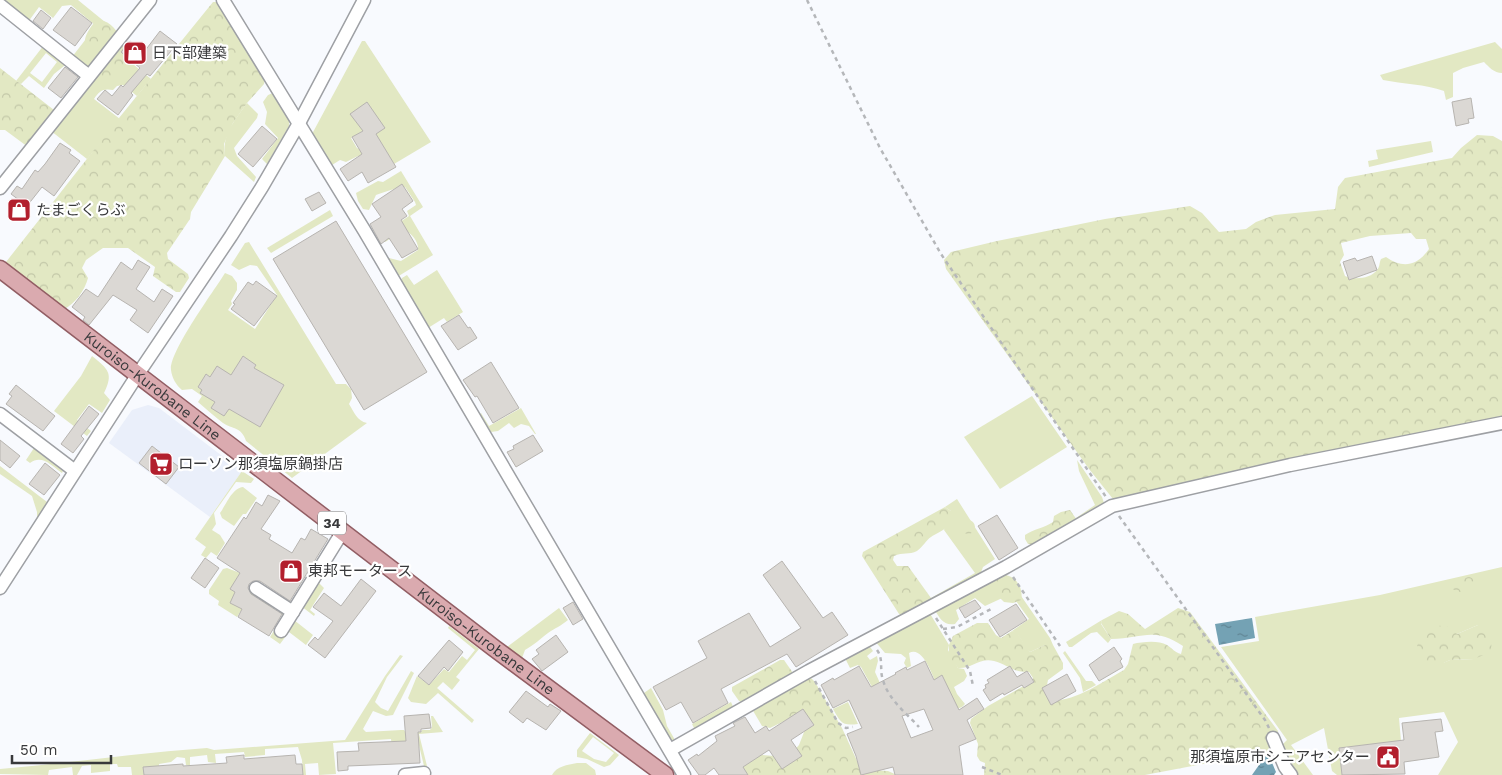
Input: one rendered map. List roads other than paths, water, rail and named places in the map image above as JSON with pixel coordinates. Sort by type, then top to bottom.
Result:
[{"type":"main road","name":"Kuroiso-Kurobane Line","points":[[0,269],[487,642],[665,775]]},
{"type":"street","points":[[0,188],[150,0]]},
{"type":"street","points":[[223,0],[364,230],[684,775]]},
{"type":"street","points":[[0,588],[138,374],[231,236],[298,125],[364,0]]},
{"type":"street","points":[[1,9],[89,76]]},
{"type":"street","points":[[0,414],[76,471]]},
{"type":"street","points":[[670,750],[809,671],[1006,567],[1112,506],[1290,465],[1502,423]]},
{"type":"street","points":[[282,631],[343,531]]},
{"type":"street","points":[[256,588],[293,612]]},
{"type":"street","points":[[1273,738],[1285,767],[1291,775]]},
{"type":"street","points":[[405,775],[424,774]]},
{"type":"water","points":[[1252,618],[1255,638],[1219,645],[1215,624]]},
{"type":"water","points":[[1266,755],[1270,758],[1276,772],[1274,775],[1252,775]]},
{"type":"place","name":"日下部建築","points":[[135,53]]},
{"type":"place","name":"たまごくらぶ","points":[[19,210]]},
{"type":"place","name":"ローソン那須塩原鍋掛店","points":[[161,464]]},
{"type":"place","name":"東邦モータース","points":[[291,571]]},
{"type":"place","name":"那須塩原市シニアセンター","points":[[1388,757]]}]
